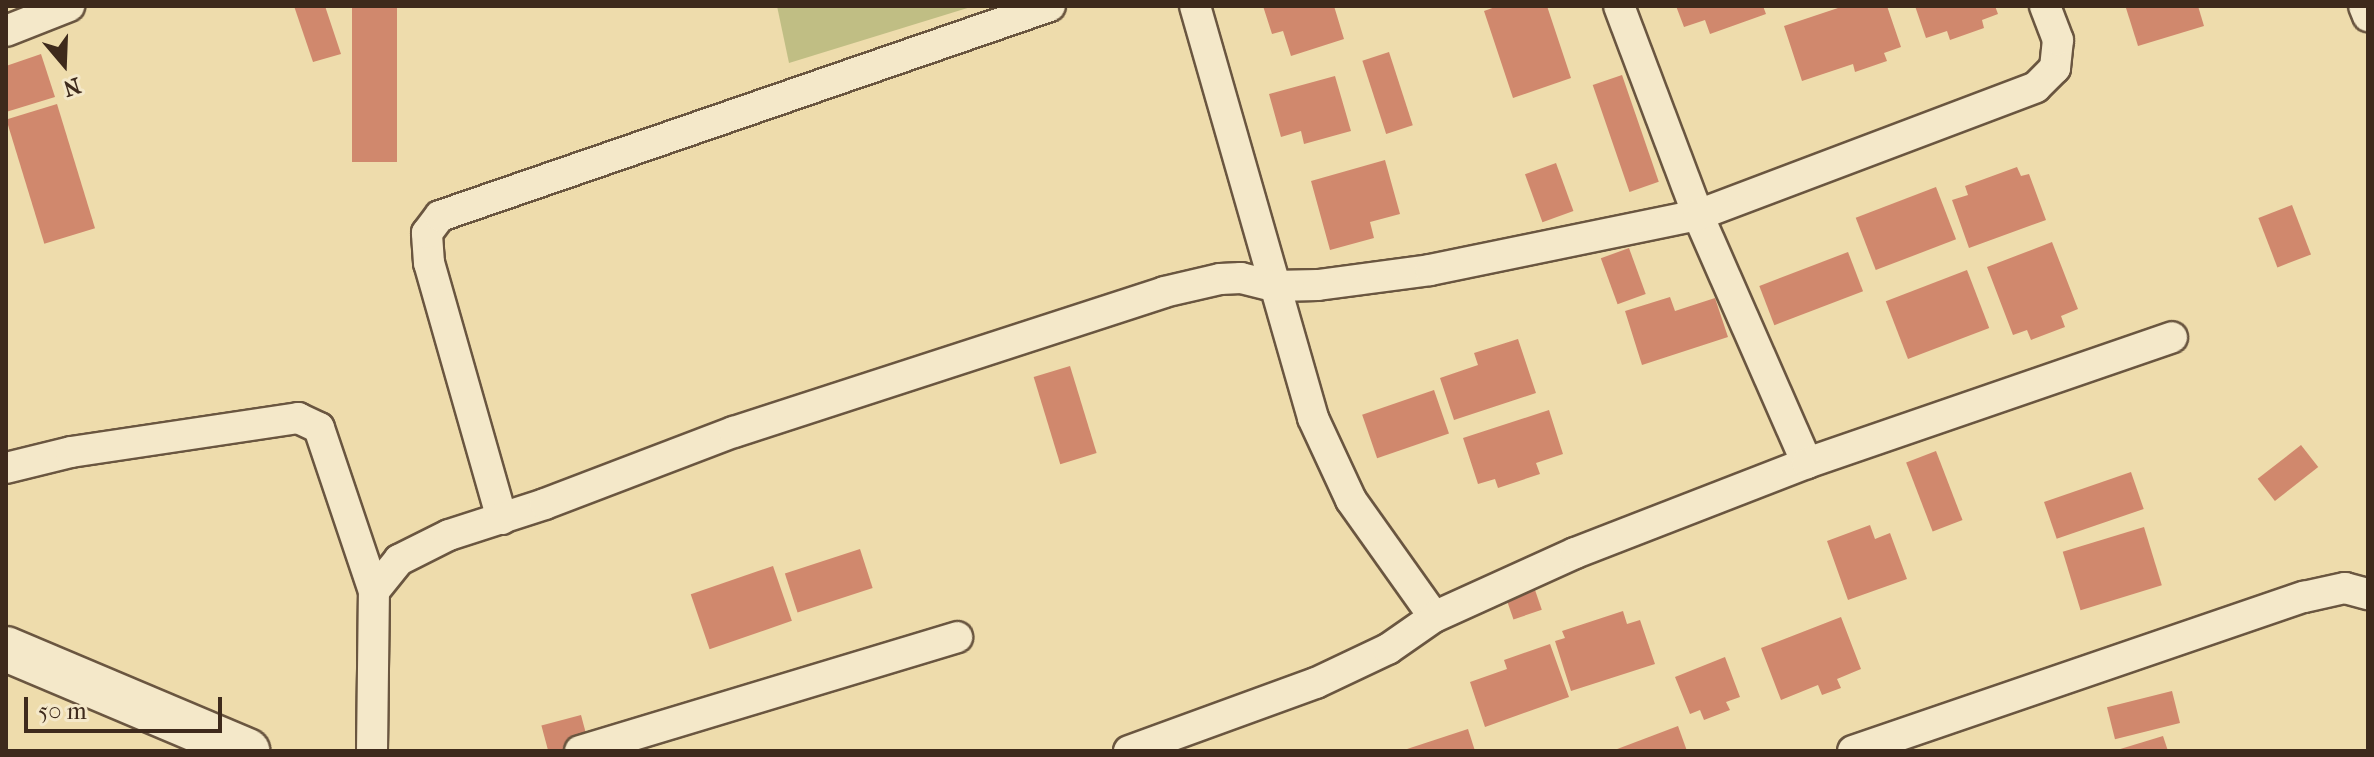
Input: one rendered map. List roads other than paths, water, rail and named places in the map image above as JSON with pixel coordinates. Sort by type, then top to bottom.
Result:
[{"type":"main road","points":[[6,649],[247,751]]},
{"type":"street","points":[[6,31],[69,6]]},
{"type":"street","points":[[502,519],[429,263],[427,233],[440,216],[1050,6]]},
{"type":"street","points":[[1195,6],[1313,418],[1338,475],[1434,617]]},
{"type":"street","points":[[1619,6],[1698,215],[1807,463]]},
{"type":"street","points":[[374,591],[399,560],[449,535],[502,519],[734,432],[1164,292],[1241,278],[1274,286],[1318,285],[1430,270],[1698,215],[2036,87],[2055,68],[2058,40],[2045,6]]},
{"type":"street","points":[[2364,6],[2368,16]]},
{"type":"street","points":[[1129,751],[1326,679],[1388,649],[1434,617],[1575,553],[1807,463],[2172,337]]},
{"type":"street","points":[[6,468],[71,452],[298,418],[319,428],[374,591],[372,751]]},
{"type":"street","points":[[1853,751],[2304,597],[2345,588],[2368,594]]},
{"type":"street","points":[[580,751],[957,637]]}]
